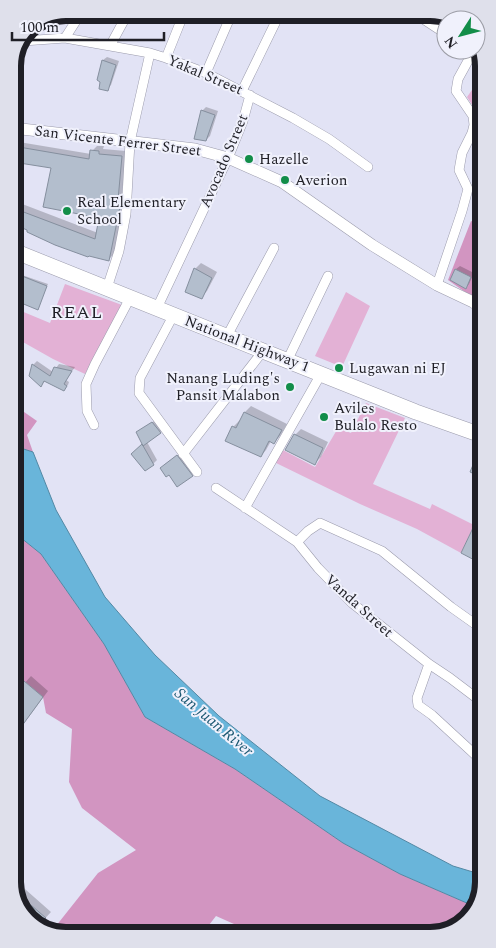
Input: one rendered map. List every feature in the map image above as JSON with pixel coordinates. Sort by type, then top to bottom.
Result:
[{"type":"highway","name":"National Highway 1","points":[[21,254],[416,412],[475,433]]},
{"type":"street","points":[[65,38],[75,21]]},
{"type":"street","points":[[110,46],[123,21]]},
{"type":"street","points":[[166,58],[180,21]]},
{"type":"street","points":[[206,73],[229,21]]},
{"type":"street","name":"Avocado Street","points":[[157,308],[228,158],[243,121],[246,93],[277,21]]},
{"type":"street","name":"Yakal Street","points":[[30,40],[65,38],[150,53],[166,58],[206,73],[293,118],[329,139],[368,167]]},
{"type":"street","points":[[107,288],[119,251],[126,214],[130,142],[150,53]]},
{"type":"street","points":[[469,60],[458,79],[456,91],[475,120]]},
{"type":"street","points":[[437,285],[468,189],[459,170],[462,153],[475,128]]},
{"type":"street","name":"San Vicente Ferrer Street","points":[[21,129],[195,149],[228,158],[282,182],[372,245],[437,285],[475,304]]},
{"type":"street","points":[[228,336],[274,248]]},
{"type":"street","points":[[287,361],[328,276]]},
{"type":"street","points":[[94,425],[87,411],[86,384],[130,298]]},
{"type":"street","points":[[173,316],[140,378],[139,394],[197,472]]},
{"type":"street","points":[[184,454],[262,351]]},
{"type":"street","points":[[245,508],[321,374]]},
{"type":"street","name":"Vanda Street","points":[[216,488],[297,542],[318,568],[352,603],[429,664],[475,697]]},
{"type":"street","points":[[297,542],[320,523],[382,551],[475,624]]},
{"type":"street","points":[[429,664],[418,698],[418,705],[432,715],[475,755]]},
{"type":"shaded area","points":[[475,86],[475,109],[467,97]]},
{"type":"shaded area","points":[[471,221],[475,223],[475,299],[448,280]]},
{"type":"shaded area","points":[[65,284],[122,305],[85,374],[21,341],[21,311],[50,323]]},
{"type":"shaded area","points":[[346,292],[370,306],[342,367],[315,356]]},
{"type":"shaded area","points":[[366,403],[405,418],[373,484],[430,509],[432,504],[474,525],[461,553],[417,529],[360,504],[274,462],[281,449],[315,467],[338,428],[351,433]]},
{"type":"shaded area","points":[[21,410],[37,421],[27,435],[33,452],[21,448]]},
{"type":"shaded area","points":[[21,538],[41,554],[104,644],[145,717],[235,769],[343,843],[400,874],[469,904],[452,921],[429,927],[241,927],[216,916],[207,927],[56,925],[98,873],[136,850],[82,808],[69,782],[72,729],[46,713],[43,697],[21,678]]},
{"type":"water","name":"San Juan River","points":[[21,448],[33,452],[56,510],[105,597],[155,655],[219,716],[320,796],[453,866],[475,873],[474,887],[469,904],[400,874],[343,843],[235,769],[145,717],[104,644],[41,554],[21,538]]},
{"type":"building","points":[[102,60],[116,65],[108,91],[99,89],[100,82],[97,80]]},
{"type":"building","points":[[201,110],[215,115],[206,141],[194,139]]},
{"type":"building","points":[[21,147],[89,159],[90,150],[99,151],[99,154],[122,156],[118,200],[120,200],[120,207],[109,261],[88,257],[55,245],[21,227],[21,211],[95,239],[99,218],[43,207],[51,168],[21,163]]},
{"type":"building","points":[[194,268],[212,278],[202,299],[185,292]]},
{"type":"building","points":[[455,269],[471,277],[466,289],[450,280]]},
{"type":"building","points":[[21,276],[47,286],[38,310],[21,303]]},
{"type":"building","points":[[32,364],[50,376],[54,367],[72,371],[64,384],[67,386],[64,391],[44,381],[41,387],[29,376]]},
{"type":"building","points":[[244,412],[282,430],[274,444],[269,441],[261,457],[225,441],[232,426],[236,428]]},
{"type":"building","points":[[152,422],[161,433],[143,446],[136,432]]},
{"type":"building","points":[[294,434],[323,448],[315,465],[285,450]]},
{"type":"building","points":[[142,444],[154,465],[145,471],[131,454]]},
{"type":"building","points":[[177,455],[193,476],[177,487],[169,475],[166,477],[160,468]]},
{"type":"building","points":[[475,460],[475,474],[470,472]]},
{"type":"building","points":[[475,524],[475,560],[461,553]]},
{"type":"building","points":[[24,681],[43,697],[21,727],[21,685]]},
{"type":"building","points":[[26,900],[46,918],[44,920],[39,917]]},
{"type":"place","name":"Hazelle","points":[[249,159]]},
{"type":"place","name":"Averion","points":[[285,180]]},
{"type":"place","name":"Real Elementary School","points":[[67,211]]},
{"type":"place","name":"Lugawan ni EJ","points":[[339,368]]},
{"type":"place","name":"Nanang Luding's Pansit Malabon","points":[[290,387]]},
{"type":"place","name":"Aviles Bulalo Resto","points":[[324,417]]},
{"type":"district","name":"REAL","points":[[77,312]]}]
